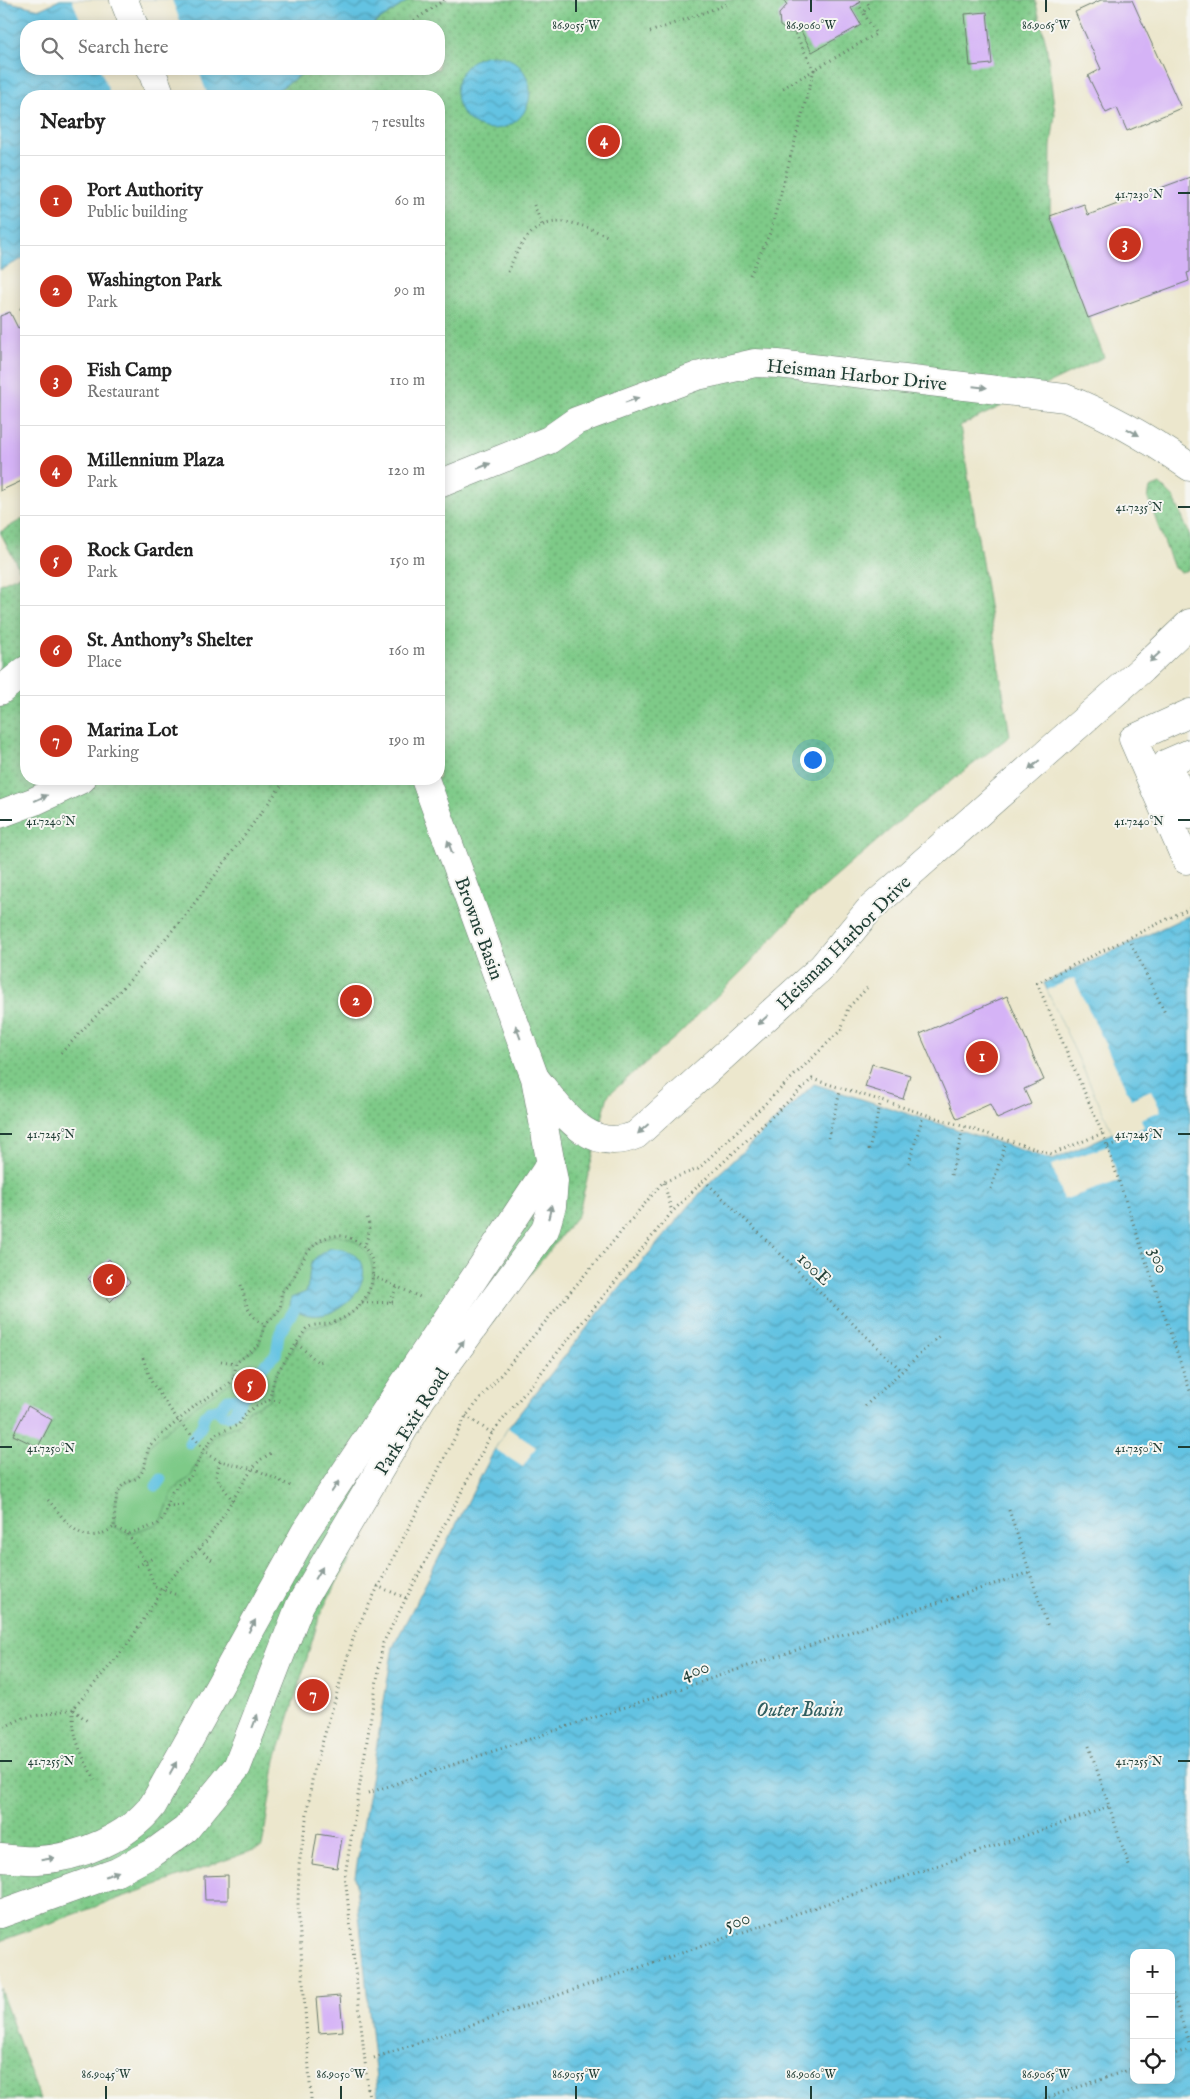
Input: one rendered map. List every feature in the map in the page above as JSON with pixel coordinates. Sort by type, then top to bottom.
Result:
[{"type":"street","points":[[124,0],[132,20]]},
{"type":"street","points":[[152,75],[159,90]]},
{"type":"street","name":"Heisman Harbor Drive","points":[[445,482],[549,440],[576,421],[697,376],[756,363],[817,368],[1065,398],[1090,408],[1149,441],[1190,467]]},
{"type":"street","name":"Heisman Harbor Drive","points":[[535,1078],[578,1128],[595,1137],[611,1141],[624,1140],[636,1135],[822,967],[869,910],[1120,688],[1190,623]]},
{"type":"street","points":[[0,690],[20,675]]},
{"type":"street","points":[[1190,713],[1133,740],[1186,860],[1190,858]]},
{"type":"street","points":[[1190,753],[1167,763],[1190,815]]},
{"type":"street","points":[[0,814],[69,785]]},
{"type":"street","name":"Browne Basin","points":[[427,785],[535,1078]]},
{"type":"street","name":"Park Exit Road","points":[[0,1914],[117,1872],[153,1854],[186,1829],[237,1767],[300,1605],[422,1398],[545,1230],[552,1206],[554,1181],[535,1078]]},
{"type":"street","points":[[0,1858],[40,1860],[82,1851],[103,1843],[135,1825],[144,1816],[153,1804],[305,1532],[551,1163]]},
{"type":"path","points":[[415,20],[444,0]]},
{"type":"path","points":[[862,12],[870,7],[866,0]]},
{"type":"path","points":[[650,32],[730,3]]},
{"type":"path","points":[[783,88],[876,34],[858,4]]},
{"type":"path","points":[[750,275],[770,233],[814,70],[795,33]]},
{"type":"path","points":[[534,205],[542,225]]},
{"type":"path","points":[[508,272],[524,239],[542,225],[565,221],[588,227],[607,236]]},
{"type":"path","points":[[61,1053],[131,979],[188,912],[282,785]]},
{"type":"path","name":"300","points":[[1190,908],[1037,983],[1108,1146],[1190,1391]]},
{"type":"path","points":[[1131,943],[1166,1013]]},
{"type":"path","points":[[311,2099],[298,1905],[299,1865],[313,1774],[355,1632],[377,1586],[466,1416],[663,1182],[698,1169],[841,1030],[848,1008],[867,988]]},
{"type":"path","points":[[369,2099],[346,1875],[383,1643],[492,1433],[672,1212],[699,1184],[812,1079],[1052,1154],[1103,1135]]},
{"type":"path","points":[[828,1138],[840,1092]]},
{"type":"path","points":[[869,1150],[880,1105]]},
{"type":"path","points":[[909,1163],[922,1119]]},
{"type":"path","points":[[1108,1146],[1165,1127]]},
{"type":"path","points":[[951,1175],[963,1131]]},
{"type":"path","points":[[991,1189],[1005,1145]]},
{"type":"path","points":[[663,1182],[672,1212]]},
{"type":"path","name":"100E","points":[[708,1184],[902,1371]]},
{"type":"path","points":[[364,1248],[370,1229],[370,1223],[366,1215]]},
{"type":"path","points":[[114,1527],[120,1487],[140,1476],[150,1445],[197,1404],[230,1384],[234,1378],[236,1363],[259,1345],[265,1324],[280,1308],[282,1292],[290,1284],[308,1250],[322,1240],[335,1235],[346,1236],[357,1242],[368,1252],[373,1264],[370,1289],[362,1303],[342,1319],[328,1324],[309,1326],[276,1376],[269,1400]]},
{"type":"path","points":[[373,1276],[452,1312]]},
{"type":"path","points":[[241,1285],[250,1314],[256,1321],[265,1324]]},
{"type":"path","points":[[390,1302],[397,1287]]},
{"type":"path","points":[[362,1303],[397,1302]]},
{"type":"path","points":[[865,1406],[939,1336]]},
{"type":"path","points":[[297,1344],[318,1362],[325,1361]]},
{"type":"path","points":[[143,1358],[152,1383],[178,1420],[204,1450],[220,1461],[252,1468],[325,1502]]},
{"type":"path","points":[[220,1361],[236,1363]]},
{"type":"path","points":[[128,1534],[158,1524],[163,1518],[172,1492],[179,1484],[190,1478],[204,1450],[216,1434],[238,1425],[249,1410],[269,1400],[280,1401]]},
{"type":"path","points":[[466,1416],[492,1433]]},
{"type":"path","points":[[0,1729],[23,1718],[73,1709],[127,1645],[162,1591],[200,1549],[233,1501],[252,1468],[260,1460],[273,1452]]},
{"type":"path","points":[[220,1461],[216,1477],[233,1501]]},
{"type":"path","points":[[48,1500],[76,1532],[85,1535],[97,1535],[114,1527]]},
{"type":"path","points":[[168,1506],[184,1505]]},
{"type":"path","points":[[1009,1510],[1048,1626]]},
{"type":"path","points":[[114,1527],[128,1534],[146,1563],[155,1587],[177,1595]]},
{"type":"path","points":[[200,1549],[214,1562]]},
{"type":"path","points":[[137,1566],[153,1558]]},
{"type":"path","name":"400","points":[[368,1793],[1030,1572]]},
{"type":"path","points":[[377,1586],[406,1598]]},
{"type":"path","points":[[73,1709],[87,1721]]},
{"type":"path","points":[[73,1709],[73,1723],[80,1754],[95,1780]]},
{"type":"path","points":[[1089,1746],[1129,1866]]},
{"type":"path","name":"500","points":[[374,2058],[1109,1807]]},
{"type":"path","points":[[1173,1994],[1190,2045]]},
{"type":"path","points":[[1175,2054],[1190,2049]]},
{"type":"path","points":[[1044,2099],[1130,2069]]},
{"type":"green space","points":[[409,0],[1035,0],[1046,43],[1055,114],[1051,146],[1050,216],[1104,357],[960,426],[1010,736],[909,813],[799,909],[747,966],[678,1035],[608,1095],[578,1215],[433,1395],[320,1615],[276,1760],[262,1847],[0,1941],[0,584],[20,575],[20,785],[445,785],[445,90],[278,90],[300,75],[445,75],[445,20],[380,20]]},
{"type":"green space","points":[[1160,484],[1174,498],[1190,536],[1190,566],[1188,570],[1181,572],[1174,568],[1148,499],[1150,488]]},
{"type":"green space","points":[[20,520],[20,570],[0,532]]},
{"type":"green space","points":[[335,1235],[349,1238],[360,1245],[368,1255],[372,1266],[373,1278],[370,1290],[363,1302],[341,1320],[311,1326],[306,1329],[275,1376],[269,1400],[249,1410],[238,1425],[216,1434],[204,1450],[190,1478],[179,1484],[172,1492],[163,1518],[158,1524],[128,1534],[114,1527],[115,1505],[118,1493],[123,1485],[140,1475],[144,1468],[150,1445],[197,1404],[229,1384],[234,1378],[236,1363],[259,1345],[265,1324],[280,1308],[282,1292],[290,1284],[308,1250],[321,1240]]},
{"type":"green space","points":[[0,1989],[40,2099],[0,2099]]},
{"type":"water","points":[[0,0],[40,9],[60,0],[409,0],[380,20],[20,20],[20,75],[300,75],[278,90],[20,90],[20,260],[0,270]]},
{"type":"water","points":[[493,55],[514,61],[524,71],[530,92],[524,113],[514,123],[493,129],[472,123],[462,113],[456,92],[462,71],[472,61]]},
{"type":"water","name":"Outer Basin","points":[[1190,915],[1190,2099],[378,2099],[355,1876],[393,1647],[495,1449],[508,1428],[605,1305],[708,1184],[814,1084],[1053,1160],[1113,1133],[1044,983]]},
{"type":"water","points":[[331,1248],[352,1253],[362,1264],[363,1278],[356,1293],[343,1306],[327,1314],[309,1315],[290,1306],[291,1298],[306,1292],[312,1262]]},
{"type":"pier","points":[[72,0],[172,0],[180,20],[80,20]]},
{"type":"pier","points":[[102,75],[200,75],[206,90],[109,90]]},
{"type":"pier","points":[[1074,978],[1131,1099],[1151,1090],[1161,1111],[1141,1119],[1144,1127],[1116,1140],[1047,990]]},
{"type":"pier","points":[[1108,1146],[1119,1181],[1063,1200],[1052,1165]]},
{"type":"pier","points":[[508,1428],[536,1447],[523,1467],[495,1449]]},
{"type":"building","points":[[784,0],[859,0],[861,2],[851,8],[861,25],[812,52],[801,31],[789,32],[780,26],[779,14],[787,5]]},
{"type":"building","points":[[1101,0],[1132,0],[1181,108],[1127,131],[1117,108],[1106,113],[1088,76],[1101,69],[1075,12]]},
{"type":"building","points":[[987,12],[992,64],[970,66],[965,14]]},
{"type":"building","points":[[1190,177],[1190,272],[1187,273],[1189,281],[1088,318],[1050,216],[1084,204],[1088,215]]},
{"type":"building","points":[[10,312],[18,328],[20,327],[20,482],[0,491],[0,316]]},
{"type":"building","points":[[1007,996],[1044,1080],[1024,1089],[1031,1104],[997,1119],[990,1104],[957,1119],[920,1034]]},
{"type":"building","points":[[872,1064],[910,1075],[903,1099],[865,1087]]},
{"type":"building","points":[[109,1259],[130,1282],[110,1302],[88,1279]]},
{"type":"building","points":[[28,1406],[52,1420],[38,1447],[13,1435]]},
{"type":"building","points":[[317,1834],[342,1838],[337,1868],[312,1864]]},
{"type":"building","points":[[228,1875],[228,1900],[205,1900],[204,1876]]},
{"type":"building","points":[[340,1996],[343,2031],[319,2033],[316,1998]]},
{"type":"waterway","points":[[189,1443],[201,1427],[205,1415],[210,1410],[218,1410],[222,1415],[228,1416],[234,1412],[242,1398],[254,1390],[260,1369],[276,1354],[279,1334],[294,1310]]},
{"type":"waterway","points":[[218,1410],[228,1399],[242,1398]]},
{"type":"waterway","points":[[156,1486],[161,1479]]},
{"type":"place","name":"Millennium Plaza","points":[[604,141]]},
{"type":"place","name":"Fish Camp","points":[[1125,244]]},
{"type":"place","name":"Washington Park","points":[[356,1001]]},
{"type":"place","name":"Port Authority","points":[[982,1057]]},
{"type":"place","name":"St. Anthony’s Shelter","points":[[109,1280]]},
{"type":"place","name":"Rock Garden","points":[[250,1385]]},
{"type":"place","name":"Marina Lot","points":[[313,1695]]}]
